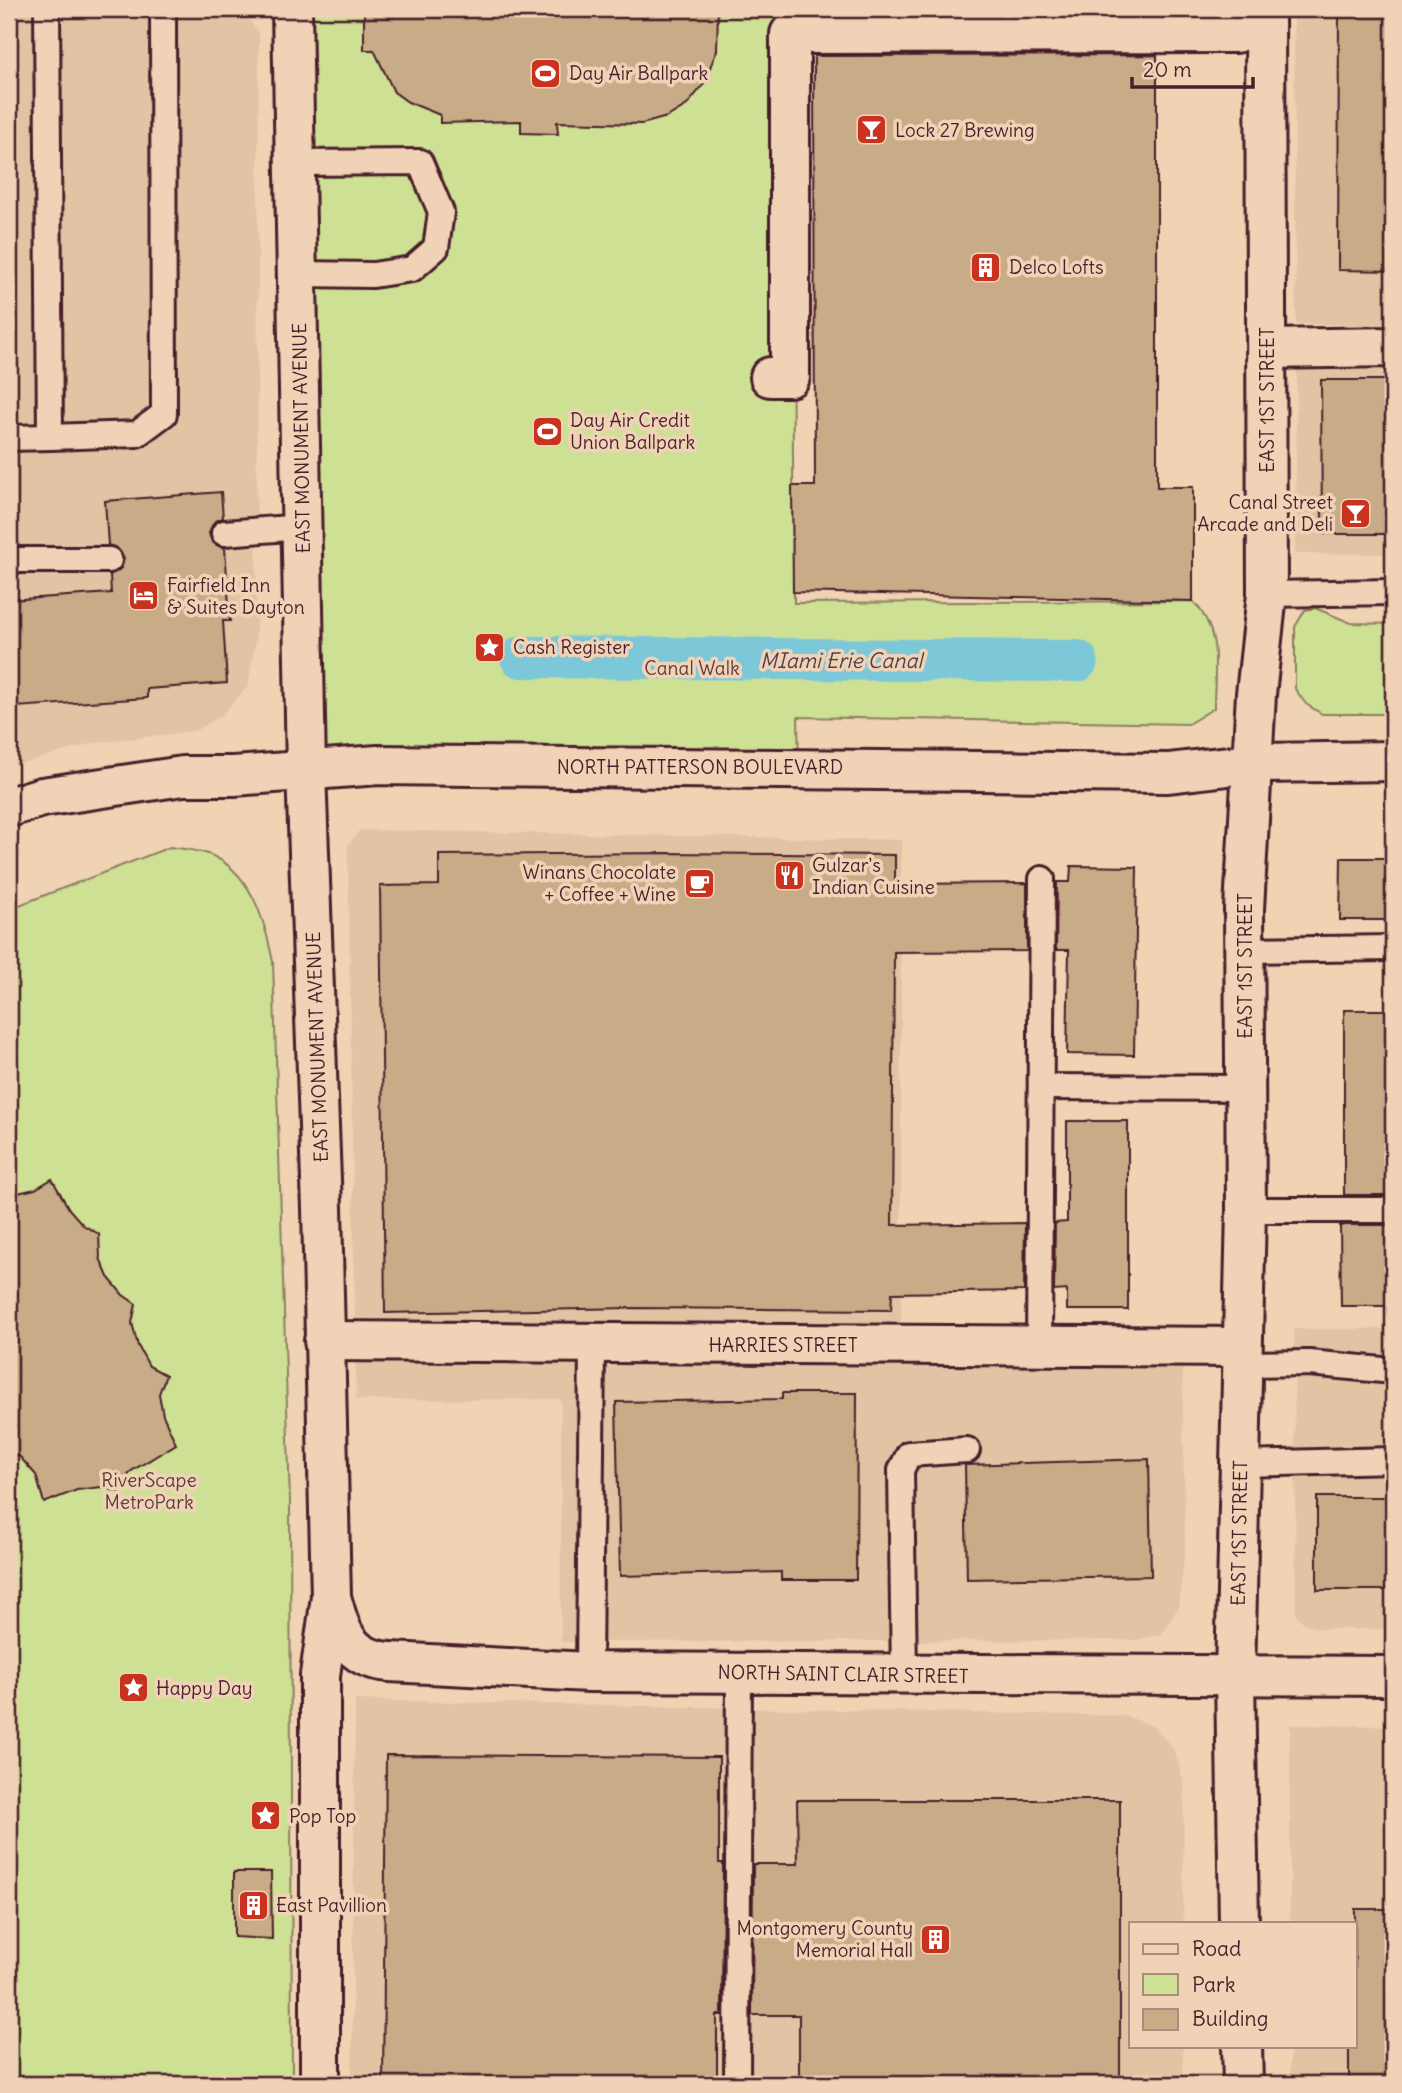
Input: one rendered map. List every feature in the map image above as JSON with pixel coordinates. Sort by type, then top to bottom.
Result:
[{"type":"main road","name":"EAST MONUMENT AVENUE","points":[[292,9],[306,771],[331,1597],[320,1675],[320,2084]]},
{"type":"main road","name":"EAST 1ST STREET","points":[[1239,1922],[1235,1676],[1246,1210],[1244,950],[1247,841],[1254,763],[1256,694],[1267,594],[1265,9]]},
{"type":"main road","points":[[771,377],[790,377],[790,34],[1236,33]]},
{"type":"main road","points":[[1267,349],[1393,347]]},
{"type":"main road","name":"NORTH PATTERSON BOULEVARD","points":[[9,807],[42,797],[183,776],[392,765],[1168,773],[1254,763],[1393,761]]},
{"type":"main road","name":"HARRIES STREET","points":[[324,1341],[1039,1347],[1242,1356]]},
{"type":"main road","name":"NORTH SAINT CLAIR STREET","points":[[331,1597],[342,1635],[356,1650],[377,1661],[589,1672],[1393,1676]]},
{"type":"main road","points":[[1242,2048],[1243,2084]]},
{"type":"lane","points":[[47,9],[50,437]]},
{"type":"lane","points":[[9,438],[137,434],[164,414],[163,9]]},
{"type":"lane","points":[[296,163],[420,162],[441,212],[436,248],[412,269],[373,275],[298,274]]},
{"type":"lane","points":[[224,533],[303,527]]},
{"type":"lane","points":[[9,560],[109,560]]},
{"type":"lane","points":[[1267,594],[1393,592]]},
{"type":"lane","points":[[1039,1347],[1042,879]]},
{"type":"lane","points":[[1244,950],[1393,948]]},
{"type":"lane","points":[[1042,1087],[1245,1087]]},
{"type":"lane","points":[[1246,1210],[1393,1210]]},
{"type":"lane","points":[[589,1672],[592,1344]]},
{"type":"lane","points":[[1242,1356],[1393,1371]]},
{"type":"lane","points":[[904,1675],[901,1470],[909,1454],[967,1450]]},
{"type":"lane","points":[[1240,1464],[1393,1460]]},
{"type":"lane","points":[[737,2084],[739,1672]]},
{"type":"shaded area","points":[[1294,9],[1393,9],[1393,325],[1296,324]]},
{"type":"shaded area","points":[[9,10],[234,14],[250,21],[259,33],[256,639],[248,686],[222,715],[195,731],[94,743],[9,767]]},
{"type":"shaded area","points":[[1393,364],[1393,554],[1295,554],[1297,366]]},
{"type":"shaded area","points":[[360,830],[901,840],[901,1330],[1182,1330],[1185,1551],[1178,1608],[1162,1634],[1136,1640],[561,1642],[561,1399],[356,1400],[348,845]]},
{"type":"shaded area","points":[[1294,1329],[1393,1329],[1393,1629],[1321,1629],[1305,1624],[1296,1614]]},
{"type":"shaded area","points":[[355,1700],[1125,1716],[1154,1726],[1175,1751],[1184,1783],[1183,1922],[1129,1922],[1129,2048],[1183,2048],[1182,2084],[352,2084]]},
{"type":"shaded area","points":[[1290,1725],[1393,1726],[1393,2084],[1290,2084],[1290,2048],[1356,2048],[1356,1922],[1290,1922]]},
{"type":"green space","name":"Day Air Credit Union Ballpark","points":[[300,9],[1262,9],[1262,26],[790,34],[794,603],[1193,601],[1203,613],[1213,638],[1214,708],[1188,724],[798,717],[799,767],[306,771]]},
{"type":"green space","points":[[1315,608],[1351,623],[1393,624],[1393,714],[1322,714],[1306,704],[1295,689],[1295,627],[1305,610]]},
{"type":"green space","name":"RiverScape MetroPark","points":[[170,847],[208,854],[235,872],[254,899],[266,930],[273,962],[290,1502],[292,2084],[9,2084],[9,909]]},
{"type":"building","name":"Day Air Ballpark","points":[[364,9],[718,9],[717,50],[703,85],[687,105],[667,117],[642,124],[557,122],[558,134],[521,133],[521,121],[440,123],[440,115],[408,102],[394,92],[374,50],[364,50]]},
{"type":"building","points":[[910,9],[1096,9],[1097,11],[910,12]]},
{"type":"building","points":[[1339,9],[1393,9],[1393,271],[1338,270]]},
{"type":"building","name":"Delco Lofts","points":[[1157,55],[1157,487],[1193,487],[1193,601],[793,592],[792,486],[815,486],[814,56]]},
{"type":"building","points":[[1321,380],[1393,380],[1393,534],[1322,534]]},
{"type":"building","name":"Fairfield Inn & Suites Dayton","points":[[221,492],[223,518],[215,521],[209,533],[212,542],[225,548],[230,621],[223,621],[227,683],[147,689],[147,698],[16,707],[15,696],[9,697],[9,600],[111,593],[110,575],[121,568],[124,559],[117,548],[108,545],[105,501]]},
{"type":"building","points":[[439,855],[895,855],[895,884],[1027,883],[1027,951],[894,952],[892,1225],[1025,1223],[1024,1291],[892,1293],[891,1310],[629,1308],[385,1313],[380,886],[439,885]]},
{"type":"building","points":[[1341,858],[1393,858],[1393,920],[1340,920]]},
{"type":"building","points":[[1071,866],[1137,867],[1134,1055],[1067,1054],[1069,950],[1056,950],[1057,882],[1070,882]]},
{"type":"building","points":[[1344,1010],[1393,1010],[1393,1195],[1344,1195]]},
{"type":"building","points":[[1067,1121],[1128,1121],[1128,1310],[1067,1310],[1067,1290],[1054,1291],[1055,1223],[1067,1222]]},
{"type":"building","points":[[52,1179],[69,1209],[83,1225],[99,1234],[100,1258],[108,1277],[123,1295],[136,1304],[132,1323],[138,1346],[149,1366],[166,1375],[159,1394],[163,1415],[176,1444],[130,1472],[120,1492],[101,1487],[77,1490],[44,1503],[36,1475],[19,1456],[9,1453],[9,1195],[35,1189]]},
{"type":"building","points":[[1393,1225],[1393,1306],[1341,1306],[1340,1226]]},
{"type":"building","points":[[782,1393],[857,1393],[856,1580],[781,1580],[781,1572],[620,1576],[616,1402],[782,1399]]},
{"type":"building","points":[[1149,1459],[1151,1576],[967,1579],[965,1465]]},
{"type":"building","points":[[1317,1497],[1393,1497],[1393,1590],[1317,1590]]},
{"type":"building","points":[[386,1755],[719,1757],[719,1863],[723,1863],[722,2015],[717,2015],[717,2084],[383,2084]]},
{"type":"building","name":"Montgomery County Memorial Hall","points":[[797,1800],[1120,1800],[1120,2079],[799,2079],[799,2015],[752,2015],[753,1864],[798,1864]]},
{"type":"building","name":"East Pavillion","points":[[234,1872],[271,1872],[272,1939],[234,1937]]},
{"type":"building","points":[[1355,1909],[1393,1909],[1393,2084],[1349,2084],[1349,2048],[1356,2048]]},
{"type":"waterway","name":"MIami Erie Canal","points":[[521,657],[1077,661]]},
{"type":"place","name":"Day Air Ballpark","points":[[546,73]]},
{"type":"place","name":"Lock 27 Brewing","points":[[872,130]]},
{"type":"place","name":"Delco Lofts","points":[[986,267]]},
{"type":"place","name":"Day Air Credit Union Ballpark","points":[[547,431]]},
{"type":"place","name":"Canal Street Arcade and Deli","points":[[1356,513]]},
{"type":"place","name":"Fairfield Inn & Suites Dayton","points":[[144,596]]},
{"type":"place","name":"Cash Register","points":[[490,647]]},
{"type":"place","name":"Gulzar's Indian Cuisine","points":[[789,876]]},
{"type":"place","name":"Winans Chocolate + Coffee + Wine","points":[[699,883]]},
{"type":"place","name":"Happy Day","points":[[133,1688]]},
{"type":"place","name":"Pop Top","points":[[266,1816]]},
{"type":"place","name":"East Pavillion","points":[[253,1905]]},
{"type":"place","name":"Montgomery County Memorial Hall","points":[[936,1939]]},
{"type":"park label","name":"Canal Walk","points":[[692,668]]}]
